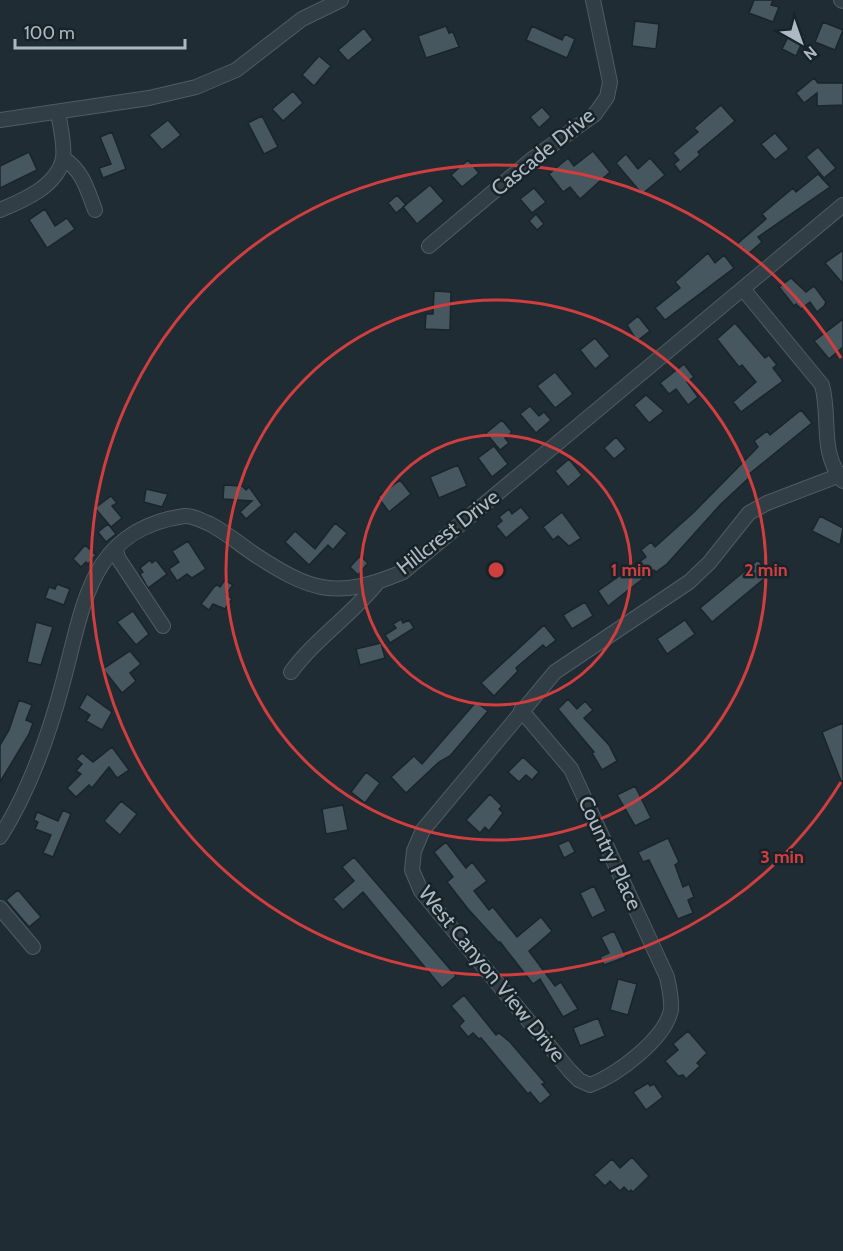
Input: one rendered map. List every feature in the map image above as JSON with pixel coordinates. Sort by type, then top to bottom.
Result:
[{"type":"street","points":[[0,120],[196,87],[236,70],[302,19],[341,0]]},
{"type":"street","name":"Cascade Drive","points":[[429,246],[531,160],[595,114],[607,97],[610,82],[593,0]]},
{"type":"street","points":[[0,210],[22,201],[45,186],[63,158],[58,112]]},
{"type":"street","points":[[63,158],[84,179],[95,210]]},
{"type":"street","name":"Hillcrest Drive","points":[[0,837],[18,808],[42,750],[88,589],[107,558],[136,530],[163,519],[190,515],[223,531],[250,551],[303,582],[339,591],[378,582],[403,572],[843,205]]},
{"type":"street","points":[[743,289],[822,385],[826,400],[826,442],[830,462],[842,477]]},
{"type":"street","name":"West Canyon View Drive","points":[[671,1010],[663,1030],[637,1055],[603,1081],[590,1085],[579,1080],[421,891],[412,870],[414,851],[423,830],[494,748],[521,710],[555,672],[689,582],[709,563],[749,513],[767,503],[842,477]]},
{"type":"street","points":[[116,549],[118,558],[163,626]]},
{"type":"street","points":[[291,672],[302,657],[351,612],[378,582]]},
{"type":"street","name":"Country Place","points":[[521,710],[571,769],[667,977],[671,1010]]},
{"type":"street","points":[[0,908],[33,947]]},
{"type":"building","points":[[754,0],[773,0],[771,5],[779,7],[773,22],[749,13]]},
{"type":"building","points":[[635,21],[659,24],[656,49],[632,46]]},
{"type":"building","points":[[823,22],[843,30],[835,50],[815,42]]},
{"type":"building","points":[[446,26],[449,33],[453,32],[459,47],[426,58],[418,36]]},
{"type":"building","points":[[532,26],[562,40],[565,34],[575,39],[567,58],[526,40]]},
{"type":"building","points":[[364,28],[373,40],[348,61],[338,50]]},
{"type":"building","points":[[792,29],[805,36],[796,56],[782,49]]},
{"type":"building","points":[[319,56],[331,66],[314,86],[302,75]]},
{"type":"building","points":[[814,78],[818,83],[843,83],[843,105],[817,106],[817,93],[804,103],[796,93]]},
{"type":"building","points":[[293,91],[303,103],[283,121],[272,109]]},
{"type":"building","points":[[721,105],[735,121],[698,152],[700,155],[680,172],[674,164],[679,160],[673,153],[698,132],[694,128]]},
{"type":"building","points":[[542,107],[551,117],[539,128],[530,117]]},
{"type":"building","points":[[262,116],[278,147],[264,154],[248,123]]},
{"type":"building","points":[[168,120],[181,135],[162,150],[149,135]]},
{"type":"building","points":[[112,132],[126,169],[103,178],[99,168],[111,164],[100,137]]},
{"type":"building","points":[[775,133],[789,149],[775,160],[761,144]]},
{"type":"building","points":[[818,147],[836,168],[824,178],[806,157]]},
{"type":"building","points":[[593,151],[610,172],[580,199],[570,187],[563,192],[549,174],[568,158],[574,166]]},
{"type":"building","points":[[29,152],[37,170],[0,188],[0,166]]},
{"type":"building","points":[[626,154],[638,169],[650,158],[665,175],[642,194],[616,163]]},
{"type":"building","points":[[468,160],[479,173],[462,187],[451,175]]},
{"type":"building","points":[[818,174],[830,187],[758,237],[762,242],[748,254],[743,248],[741,250],[737,244],[766,219],[762,214],[793,188],[796,192]]},
{"type":"building","points":[[430,185],[444,201],[417,224],[403,207]]},
{"type":"building","points":[[534,188],[546,202],[532,213],[520,199]]},
{"type":"building","points":[[397,195],[406,205],[396,213],[388,203]]},
{"type":"building","points":[[45,209],[55,226],[67,218],[75,229],[47,248],[29,220]]},
{"type":"building","points":[[536,214],[544,224],[537,230],[529,221]]},
{"type":"building","points":[[843,250],[843,284],[825,263]]},
{"type":"building","points":[[708,253],[715,263],[724,255],[734,268],[665,320],[655,308],[680,288],[675,282]]},
{"type":"building","points":[[791,278],[806,292],[814,286],[826,302],[824,306],[817,312],[810,302],[801,309],[796,304],[794,306],[779,287]]},
{"type":"building","points":[[434,291],[451,292],[450,330],[425,329],[426,314],[433,314]]},
{"type":"building","points":[[638,316],[650,331],[637,341],[627,325]]},
{"type":"building","points":[[843,319],[843,347],[829,359],[814,341]]},
{"type":"building","points":[[735,323],[765,358],[769,355],[777,365],[773,368],[783,381],[741,412],[733,402],[756,382],[742,365],[739,367],[717,339]]},
{"type":"building","points":[[595,338],[610,356],[595,369],[580,350]]},
{"type":"building","points":[[684,364],[694,377],[687,382],[698,397],[688,405],[676,389],[669,394],[660,383]]},
{"type":"building","points":[[555,372],[573,394],[555,408],[537,386]]},
{"type":"building","points":[[646,395],[664,411],[649,423],[634,405]]},
{"type":"building","points":[[530,406],[539,416],[544,412],[551,420],[536,433],[520,414]]},
{"type":"building","points":[[801,410],[812,423],[748,475],[750,477],[721,504],[667,564],[656,572],[654,570],[608,606],[598,591],[646,557],[641,550],[651,542],[655,547],[693,513],[758,447],[754,441],[767,431],[770,435]]},
{"type":"building","points":[[502,420],[512,432],[505,438],[509,443],[500,450],[486,433]]},
{"type":"building","points":[[616,437],[626,449],[614,459],[604,448]]},
{"type":"building","points":[[494,446],[508,464],[492,477],[478,458]]},
{"type":"building","points":[[569,459],[582,475],[568,487],[555,471]]},
{"type":"building","points":[[458,465],[467,486],[439,498],[430,477]]},
{"type":"building","points":[[400,480],[411,494],[389,512],[378,497]]},
{"type":"building","points":[[224,485],[242,486],[246,490],[249,487],[262,505],[246,519],[240,512],[252,501],[223,499]]},
{"type":"building","points":[[146,489],[168,494],[162,507],[144,502]]},
{"type":"building","points":[[111,496],[117,503],[112,506],[122,518],[111,527],[95,508]]},
{"type":"building","points":[[521,507],[530,518],[506,538],[496,526],[502,521],[499,517],[509,509],[512,514]]},
{"type":"building","points":[[562,512],[581,538],[569,546],[558,536],[553,540],[543,527]]},
{"type":"building","points":[[820,516],[843,528],[840,545],[812,531]]},
{"type":"building","points":[[335,523],[347,533],[333,550],[328,545],[309,565],[285,542],[295,531],[315,549]]},
{"type":"building","points":[[108,524],[116,534],[106,542],[98,532]]},
{"type":"building","points":[[188,541],[206,569],[192,578],[187,574],[177,581],[169,569],[179,562],[172,551]]},
{"type":"building","points":[[85,545],[96,555],[88,564],[86,562],[81,567],[73,559]]},
{"type":"building","points":[[360,556],[368,563],[358,575],[350,567]]},
{"type":"building","points":[[150,560],[152,563],[156,560],[167,574],[148,588],[140,574],[143,572],[140,568]]},
{"type":"building","points":[[758,560],[770,574],[712,622],[700,608]]},
{"type":"building","points":[[225,580],[233,585],[226,594],[232,599],[225,609],[213,604],[209,610],[201,604],[214,587],[217,585],[220,587]]},
{"type":"building","points":[[57,584],[70,589],[64,605],[45,598],[49,587],[55,589]]},
{"type":"building","points":[[585,602],[593,616],[572,629],[563,615]]},
{"type":"building","points":[[133,611],[149,634],[136,645],[117,622]]},
{"type":"building","points":[[401,619],[403,623],[409,620],[414,628],[390,643],[385,635],[396,628],[393,624]]},
{"type":"building","points":[[685,620],[695,634],[667,654],[657,639]]},
{"type":"building","points":[[36,622],[53,627],[41,665],[27,662]]},
{"type":"building","points":[[544,625],[556,640],[546,648],[543,645],[516,668],[518,671],[494,696],[481,683]]},
{"type":"building","points":[[381,643],[385,658],[360,665],[356,649]]},
{"type":"building","points":[[130,651],[141,664],[130,673],[136,681],[122,693],[103,669]]},
{"type":"building","points":[[87,694],[112,712],[102,730],[86,721],[90,715],[79,708]]},
{"type":"building","points":[[568,699],[577,709],[585,701],[593,710],[584,718],[609,745],[617,761],[602,770],[592,753],[594,752],[558,709]]},
{"type":"building","points":[[19,700],[32,705],[26,720],[33,723],[29,734],[0,782],[0,745],[9,730]]},
{"type":"building","points":[[476,702],[488,711],[450,756],[439,762],[406,793],[391,777],[414,756],[422,764]]},
{"type":"building","points":[[843,723],[843,781],[841,781],[822,732]]},
{"type":"building","points":[[112,747],[129,770],[117,778],[109,767],[92,788],[89,785],[76,797],[67,788],[81,774],[76,771],[82,764],[76,759],[82,753],[93,762]]},
{"type":"building","points":[[523,757],[539,772],[532,780],[526,775],[519,782],[508,772]]},
{"type":"building","points":[[366,772],[380,783],[365,803],[351,792]]},
{"type":"building","points":[[635,786],[651,818],[635,826],[617,795]]},
{"type":"building","points":[[490,794],[502,806],[499,809],[503,813],[489,831],[485,827],[480,833],[466,820]]},
{"type":"building","points":[[121,801],[137,814],[120,835],[104,821]]},
{"type":"building","points":[[343,805],[348,830],[326,834],[322,809]]},
{"type":"building","points":[[63,810],[71,814],[53,857],[43,853],[51,835],[35,829],[38,822],[34,820],[37,812],[58,821]]},
{"type":"building","points":[[668,838],[679,862],[675,865],[683,887],[689,884],[694,897],[688,900],[693,913],[678,919],[649,860],[643,862],[638,852]]},
{"type":"building","points":[[569,840],[575,852],[564,858],[558,845]]},
{"type":"building","points":[[446,842],[466,868],[472,862],[487,881],[474,891],[489,910],[493,907],[517,937],[541,917],[552,931],[529,951],[555,986],[561,982],[578,1009],[563,1017],[540,979],[533,984],[500,942],[468,909],[447,882],[453,877],[434,852]]},
{"type":"building","points":[[354,857],[456,976],[442,988],[363,892],[343,910],[333,899],[354,881],[342,867]]},
{"type":"building","points":[[594,886],[606,911],[592,918],[580,893]]},
{"type":"building","points":[[18,890],[41,917],[29,927],[6,900]]},
{"type":"building","points":[[614,931],[626,957],[604,965],[600,957],[609,953],[601,937]]},
{"type":"building","points":[[618,979],[637,984],[628,1015],[610,1010]]},
{"type":"building","points":[[464,995],[496,1035],[499,1033],[510,1042],[545,1083],[542,1084],[551,1095],[540,1104],[530,1092],[528,1094],[481,1038],[479,1039],[473,1033],[468,1037],[459,1026],[464,1021],[451,1006]]},
{"type":"building","points":[[598,1018],[605,1036],[580,1046],[573,1028]]},
{"type":"building","points":[[688,1031],[707,1053],[697,1063],[700,1066],[686,1079],[683,1075],[678,1076],[665,1061],[678,1050],[673,1044]]},
{"type":"building","points":[[648,1083],[650,1086],[654,1084],[663,1097],[646,1110],[633,1092]]},
{"type":"building","points":[[632,1157],[649,1176],[633,1192],[631,1190],[629,1192],[624,1187],[620,1191],[610,1181],[605,1186],[594,1175],[612,1159],[620,1168]]}]
